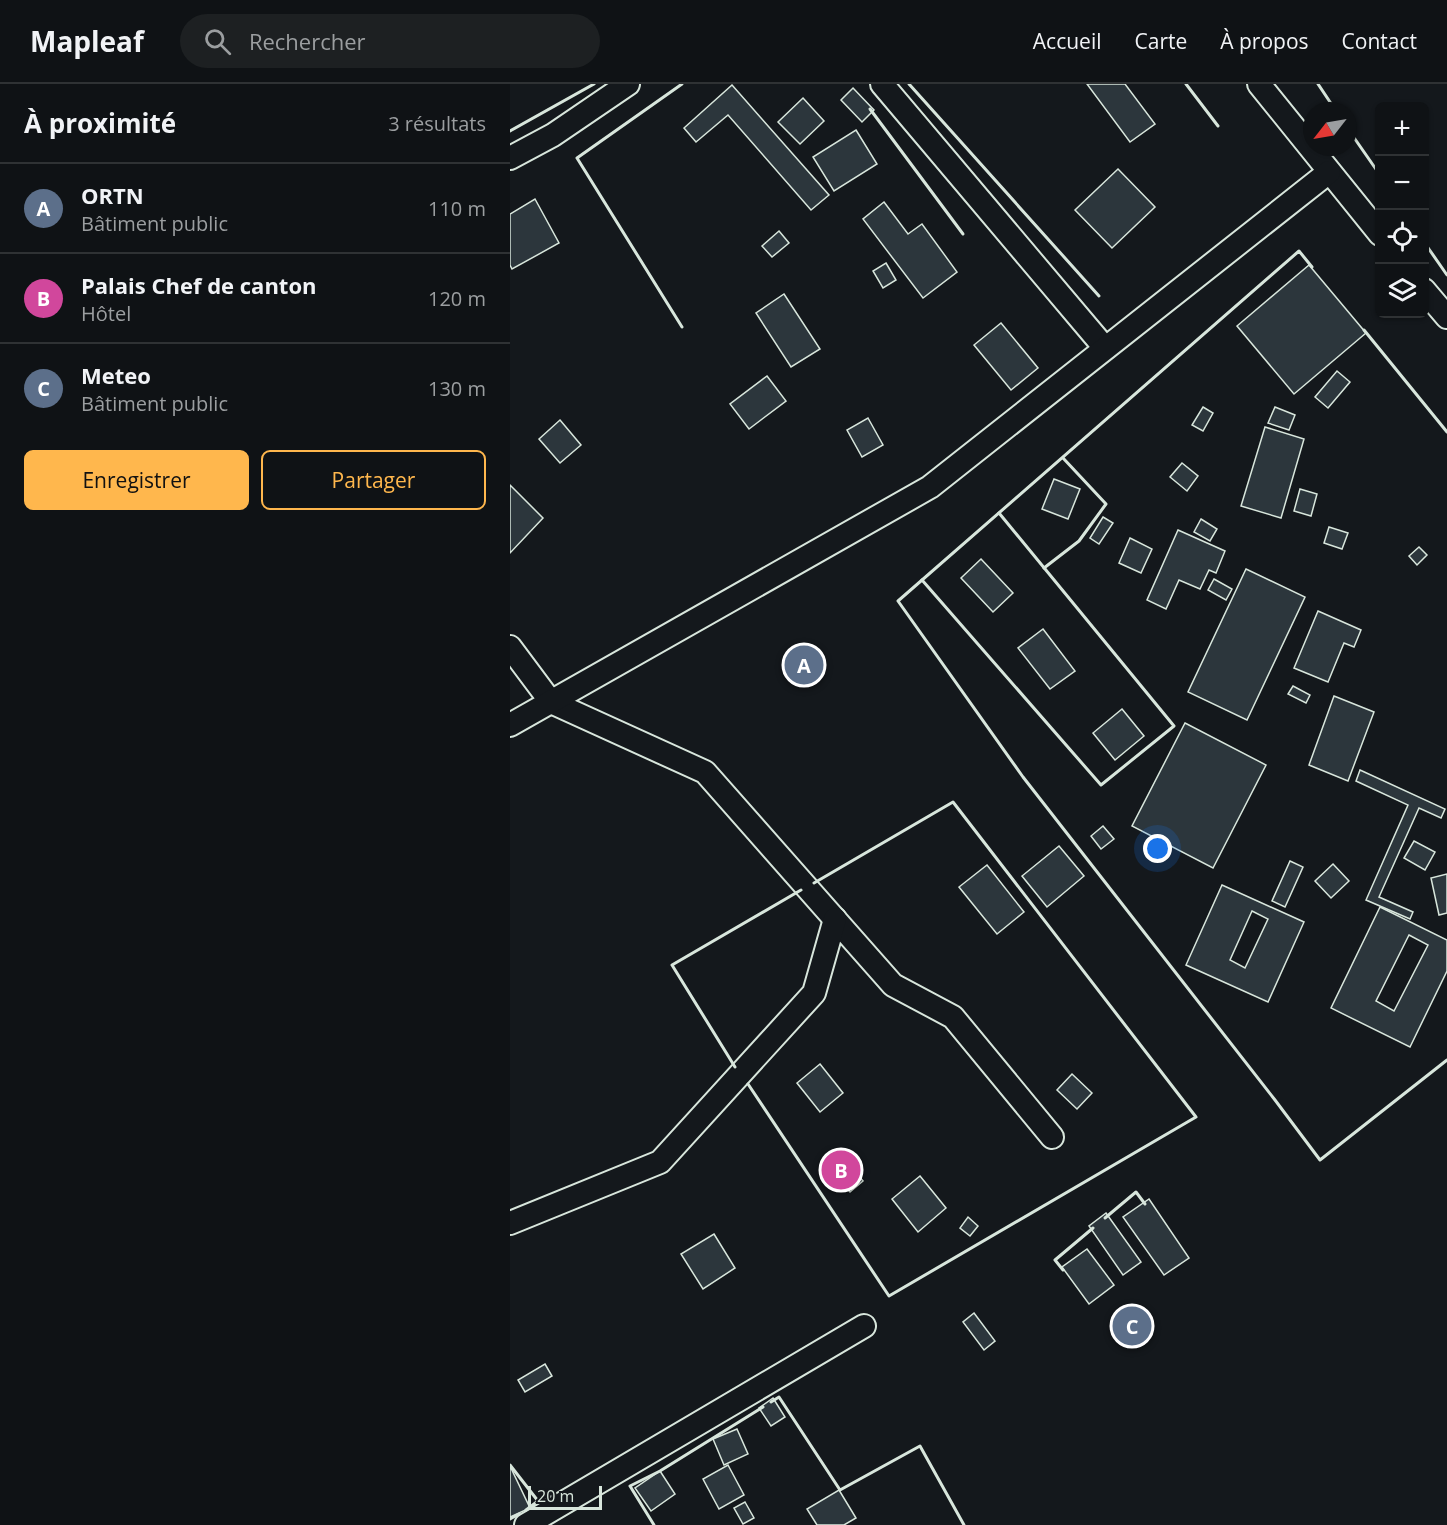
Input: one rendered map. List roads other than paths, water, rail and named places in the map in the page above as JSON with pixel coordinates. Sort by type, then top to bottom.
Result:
[{"type":"street","points":[[510,158],[553,135],[628,84]]},
{"type":"street","points":[[882,84],[1105,348]]},
{"type":"street","points":[[1259,84],[1375,228]]},
{"type":"street","points":[[510,725],[930,487],[1329,171]]},
{"type":"street","points":[[1429,295],[1447,318]]},
{"type":"street","points":[[510,647],[551,702],[705,772],[893,985],[953,1017],[1052,1137]]},
{"type":"street","points":[[510,1222],[660,1162],[813,993],[835,919]]},
{"type":"street","points":[[526,1525],[864,1326]]},
{"type":"place","name":"ORTN","points":[[804,665]]},
{"type":"place","name":"Palais Chef de canton","points":[[841,1170]]},
{"type":"place","name":"Meteo","points":[[1132,1326]]}]
